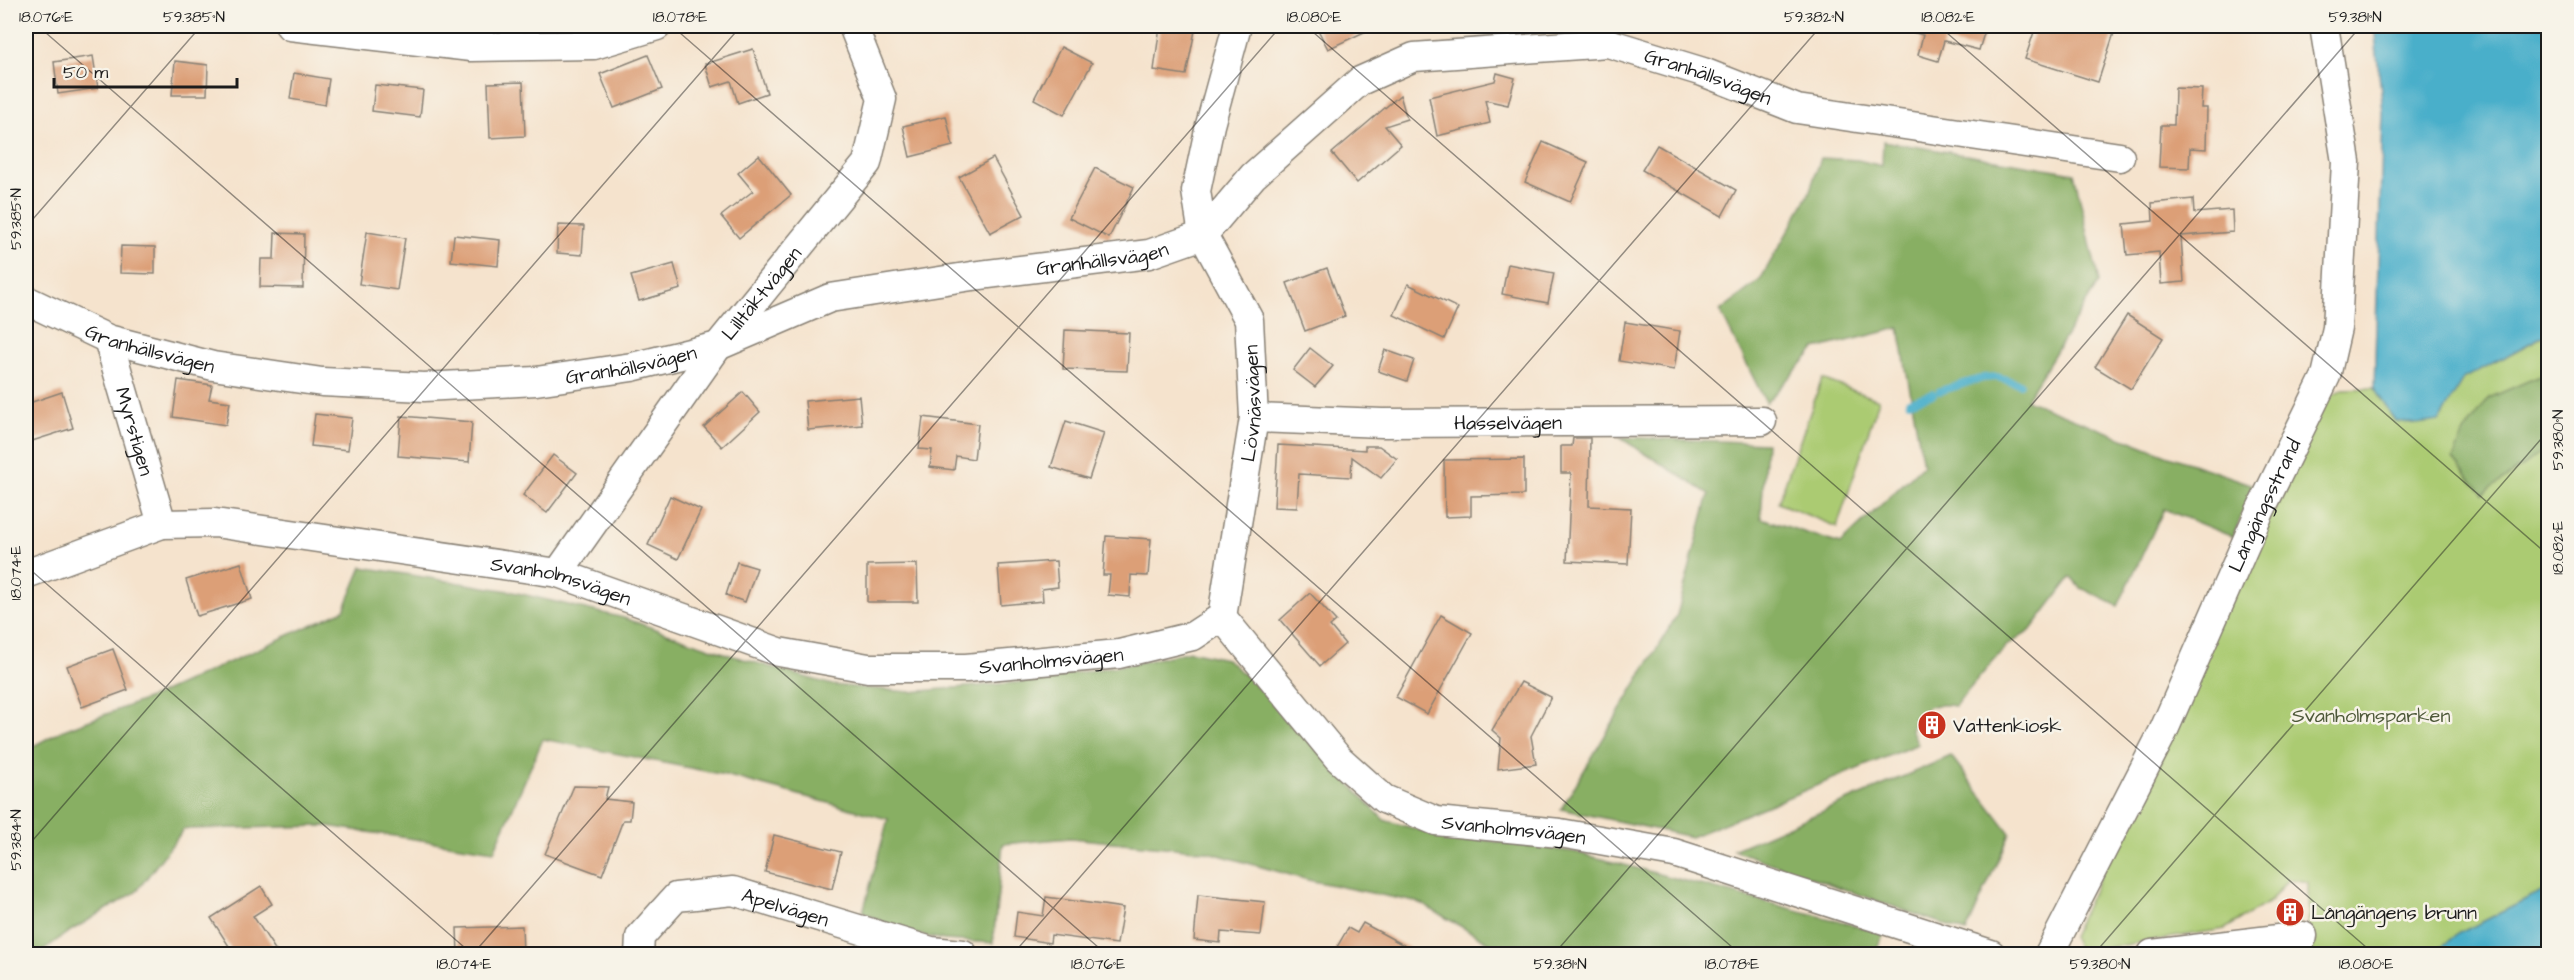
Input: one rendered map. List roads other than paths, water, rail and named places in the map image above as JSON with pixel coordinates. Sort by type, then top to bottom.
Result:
[{"type":"street","points":[[290,26],[384,31],[471,47],[594,45],[657,26]]},
{"type":"street","name":"Lilltäktvägen","points":[[558,573],[718,346],[867,163],[882,99],[853,26]]},
{"type":"street","name":"Lövnäsvägen","points":[[1222,617],[1254,418],[1249,321],[1203,235],[1196,191],[1210,125],[1237,26]]},
{"type":"street","name":"Långängsstrand","points":[[2049,954],[2163,732],[2265,500],[2326,376],[2337,328],[2346,162],[2325,26]]},
{"type":"street","name":"Granhällsvägen","points":[[26,300],[108,339],[213,366],[322,382],[424,387],[547,380],[632,367],[718,346],[830,298],[972,276],[1149,254],[1203,235],[1253,176],[1360,81],[1414,57],[1608,43],[1703,72],[1797,109],[2120,157]]},
{"type":"street","name":"Myrstigen","points":[[108,339],[162,524]]},
{"type":"street","name":"Hasselvägen","points":[[1254,418],[1382,423],[1762,421]]},
{"type":"street","name":"Svanholmsvägen","points":[[26,574],[162,524],[215,523],[558,573],[778,652],[868,668],[966,669],[1119,654],[1193,636],[1222,617],[1338,758],[1384,800],[1436,820],[1560,833],[1674,853],[1991,954]]},
{"type":"street","name":"Apelvägen","points":[[639,954],[640,936],[676,897],[733,891],[931,951],[963,954]]},
{"type":"street","points":[[2152,954],[2303,936]]},
{"type":"water","points":[[2374,26],[2548,26],[2548,336],[2543,336],[2463,379],[2439,421],[2417,424],[2395,421],[2374,388],[2383,112]]},
{"type":"water","points":[[2548,889],[2548,954],[2429,954],[2460,933]]},
{"type":"waterway","points":[[1940,391],[1983,378],[1997,377],[2020,384]]},
{"type":"waterway","points":[[1909,402],[1933,394]]},
{"type":"place","name":"Vattenkiosk","points":[[1932,725]]},
{"type":"place","name":"Långängens brunn","points":[[2290,912]]},
{"type":"park label","name":"Svanholmsparken","points":[[2371,715]]}]
